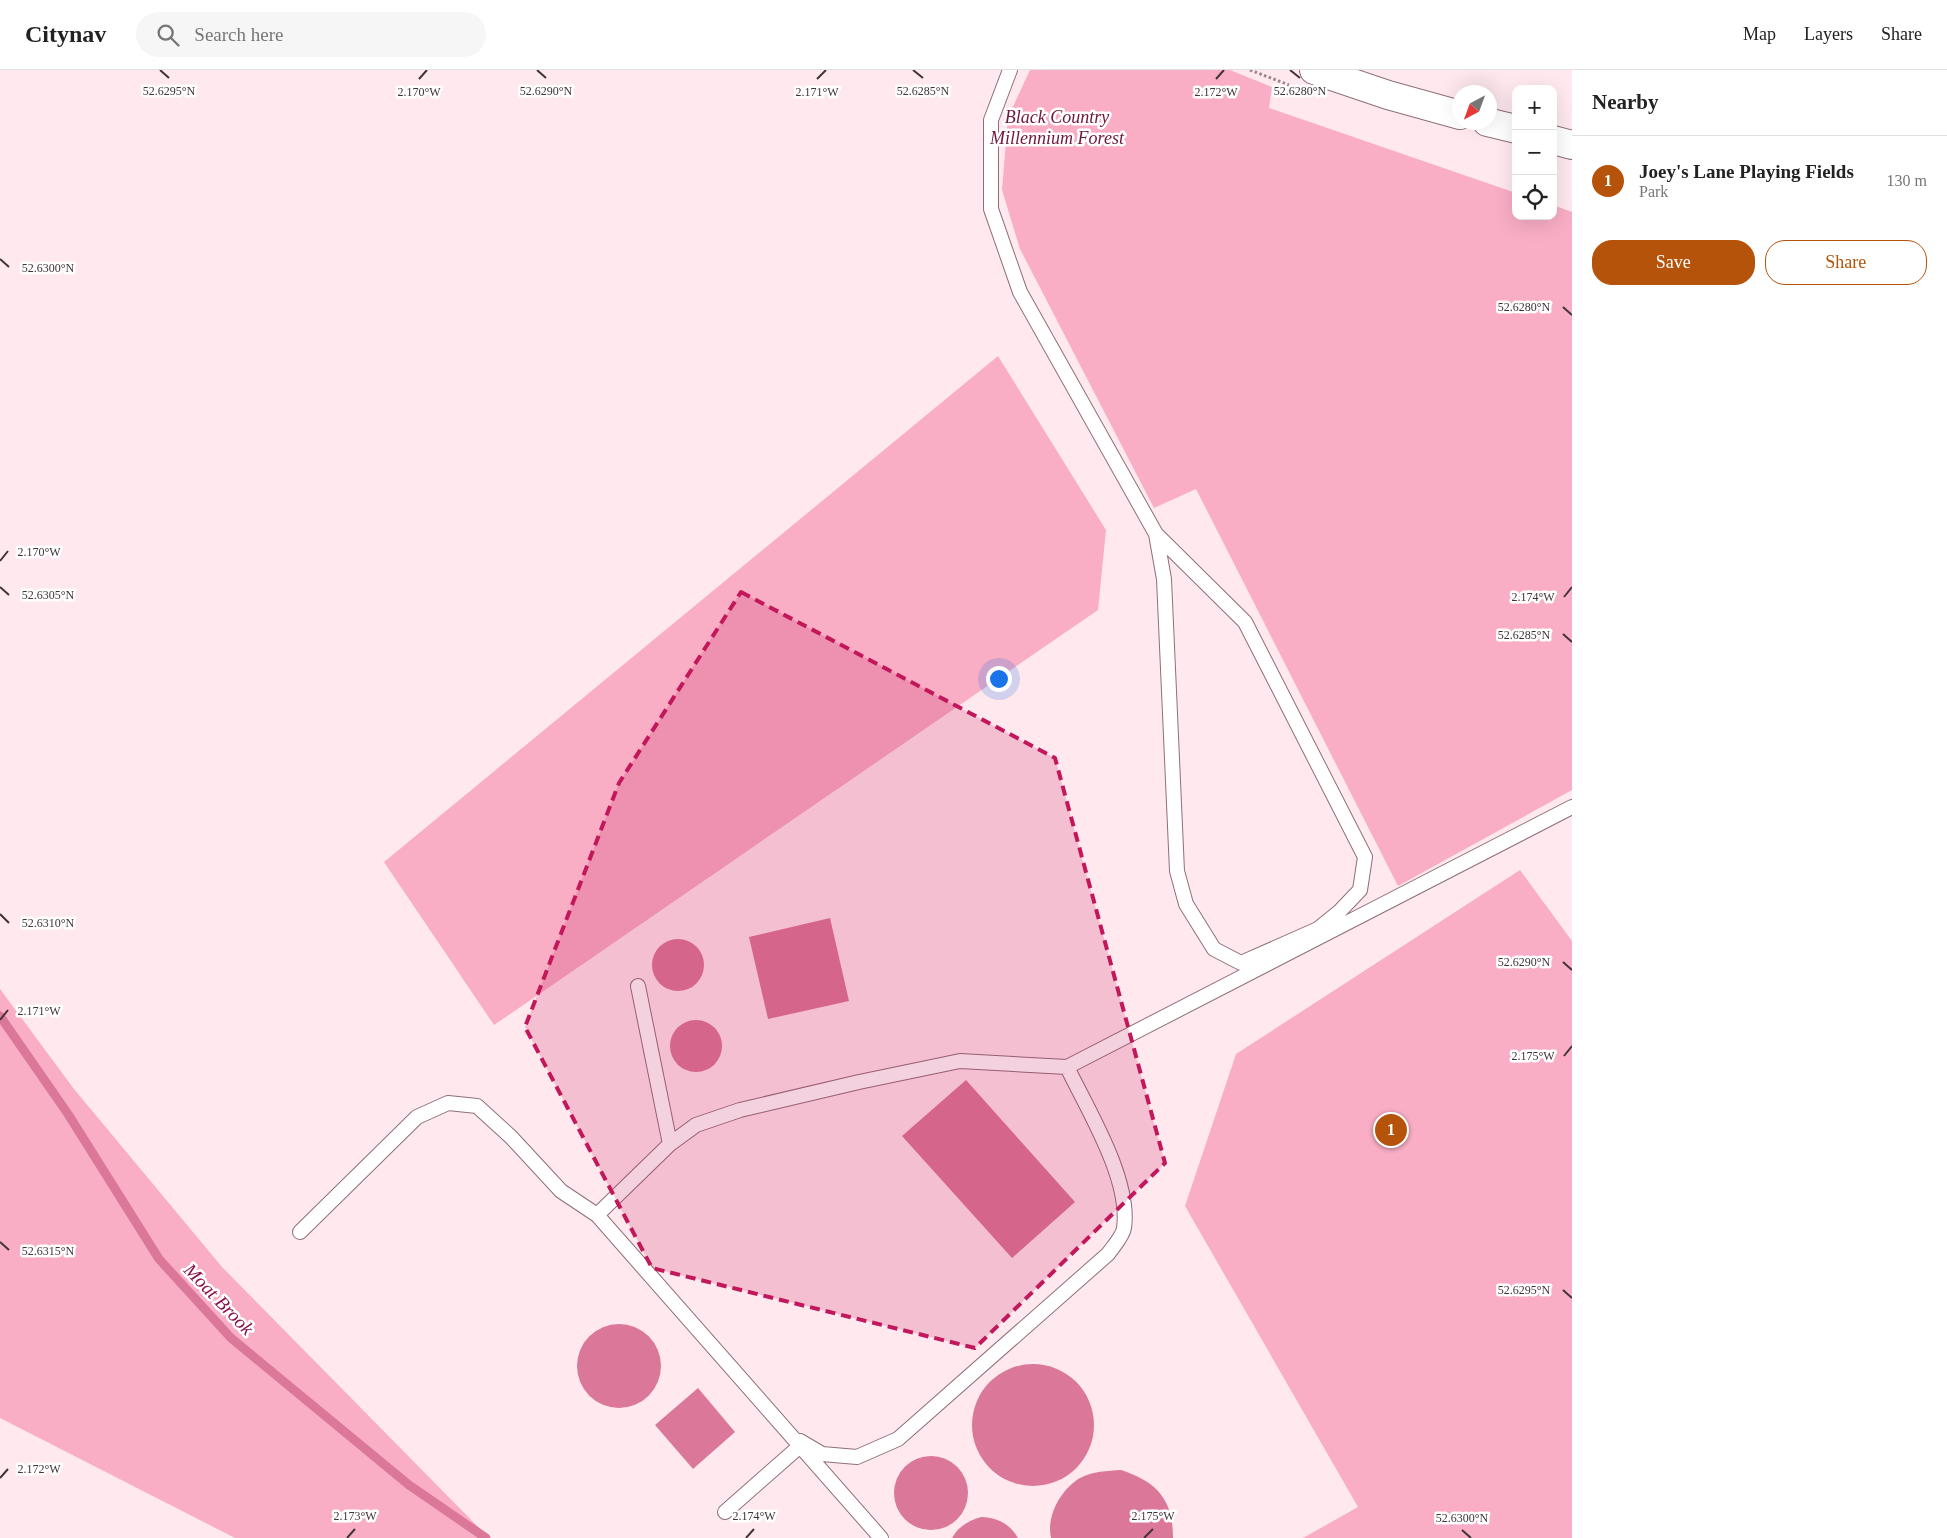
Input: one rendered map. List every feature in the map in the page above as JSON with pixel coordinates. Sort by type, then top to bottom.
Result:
[{"type":"street","points":[[1314,70],[1388,95],[1452,114]]},
{"type":"street","points":[[1497,124],[1512,128]]},
{"type":"street","points":[[1557,141],[1572,145]]},
{"type":"lane","points":[[1010,70],[991,120],[991,209],[1020,292],[1156,534],[1245,622],[1365,857],[1360,890],[1339,912],[1318,929],[1242,963],[1214,949],[1186,904],[1177,871],[1164,579],[1156,534]]},
{"type":"lane","points":[[597,1215],[670,1144],[696,1125],[740,1110],[960,1061],[1067,1067],[1572,807]]},
{"type":"lane","points":[[638,986],[670,1144]]},
{"type":"lane","points":[[791,1435],[822,1454],[857,1457],[898,1439],[1108,1254],[1124,1230],[1124,1199],[1114,1163],[1067,1067]]},
{"type":"lane","points":[[300,1232],[417,1117],[448,1103],[477,1106],[511,1137],[561,1191],[597,1215],[881,1538]]},
{"type":"lane","points":[[725,1512],[800,1446]]},
{"type":"highlighted area","points":[[741,592],[1055,758],[1165,1163],[975,1348],[652,1268],[525,1027],[619,783]]},
{"type":"green space","name":"Black Country Millennium Forest","points":[[1030,70],[1230,70],[1272,87],[1269,108],[1512,192],[1512,220],[1557,220],[1557,206],[1572,212],[1572,790],[1398,886],[1196,489],[1154,508],[1020,249],[1002,190],[1008,117]]},
{"type":"green space","points":[[998,356],[1106,530],[1098,610],[494,1025],[384,862]]},
{"type":"green space","points":[[1520,870],[1572,941],[1572,1538],[1303,1538],[1358,1507],[1185,1206],[1236,1054]]},
{"type":"green space","points":[[0,989],[74,1089],[222,1267],[489,1538],[235,1538],[0,1418]]},
{"type":"shaded area","points":[[830,918],[849,1001],[768,1019],[749,937]]},
{"type":"shaded area","points":[[678,939],[688,941],[696,947],[702,955],[704,965],[702,975],[696,983],[688,989],[678,991],[668,989],[660,983],[654,975],[652,965],[654,955],[660,947],[668,941]]},
{"type":"shaded area","points":[[696,1020],[706,1022],[714,1028],[720,1036],[722,1046],[720,1056],[714,1064],[706,1070],[696,1072],[686,1070],[678,1064],[672,1056],[670,1046],[672,1036],[678,1028],[686,1022]]},
{"type":"shaded area","points":[[966,1080],[1075,1202],[1012,1258],[902,1136]]},
{"type":"shaded area","points":[[619,1324],[635,1327],[649,1336],[658,1350],[661,1366],[658,1382],[649,1396],[635,1405],[619,1408],[603,1405],[589,1396],[580,1382],[577,1366],[580,1350],[589,1336],[603,1327]]},
{"type":"shaded area","points":[[1033,1364],[1056,1368],[1076,1382],[1090,1402],[1094,1425],[1090,1448],[1076,1468],[1056,1482],[1033,1486],[1010,1482],[990,1468],[976,1448],[972,1425],[976,1402],[990,1382],[1010,1368]]},
{"type":"shaded area","points":[[698,1388],[735,1432],[693,1469],[655,1425]]},
{"type":"shaded area","points":[[931,1456],[945,1459],[957,1467],[965,1479],[968,1493],[965,1507],[957,1519],[945,1527],[931,1530],[917,1527],[905,1519],[897,1507],[894,1493],[897,1479],[905,1467],[917,1459]]},
{"type":"shaded area","points":[[1121,1470],[1144,1480],[1160,1494],[1170,1513],[1173,1538],[1051,1538],[1051,1521],[1056,1504],[1073,1483],[1090,1474]]},
{"type":"shaded area","points":[[981,1517],[1002,1522],[1018,1538],[952,1538],[964,1524]]},
{"type":"waterway","name":"Moat Brook","points":[[0,1016],[68,1114],[159,1259],[231,1338],[409,1485],[486,1538]]},
{"type":"place","name":"Joey's Lane Playing Fields","points":[[1391,1130]]}]
